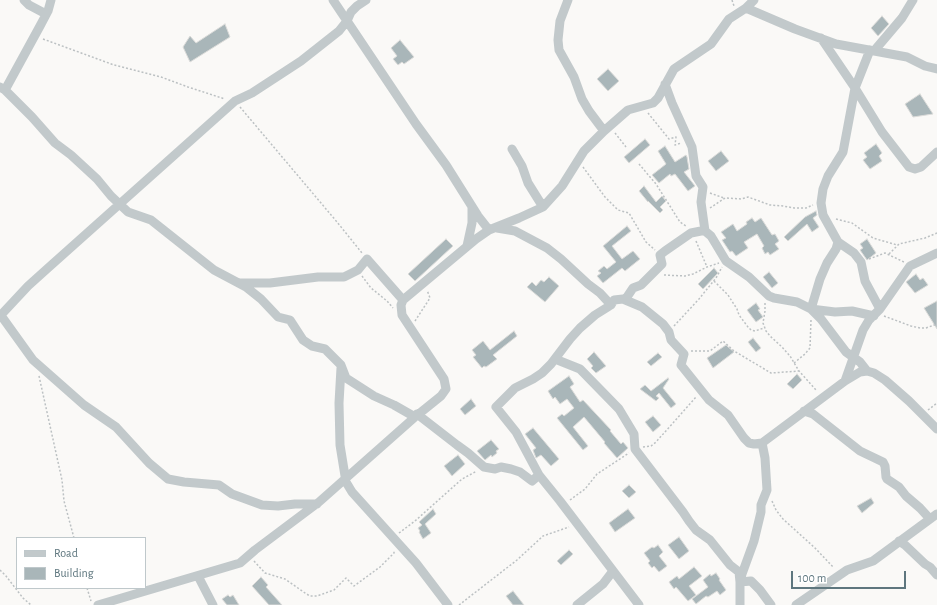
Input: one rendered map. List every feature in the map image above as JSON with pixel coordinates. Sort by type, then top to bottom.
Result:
[{"type":"street","points":[[24,0],[29,5],[46,14]]},
{"type":"street","points":[[51,0],[46,14],[2,89],[32,117],[55,143],[71,155],[97,179],[128,212],[151,220],[176,238],[214,270],[246,287],[261,299],[278,317],[290,320],[303,340],[312,346],[325,349],[341,365],[346,378],[374,396],[416,416],[468,453],[484,467],[495,469],[502,467],[511,469],[520,472],[532,480],[539,475]]},
{"type":"street","points":[[333,0],[416,124],[446,165],[478,216],[492,229],[515,231],[547,248],[600,293],[611,305]]},
{"type":"street","points":[[317,504],[278,506],[262,505],[232,494],[219,485],[168,479],[149,463],[116,427],[84,406],[33,360],[0,315],[28,286],[235,101],[252,93],[301,61],[339,31],[348,21],[351,12],[366,0]]},
{"type":"street","points":[[568,0],[560,20],[558,40],[559,50],[574,77],[582,99],[589,111],[605,130]]},
{"type":"street","points":[[98,605],[240,563],[317,504],[416,416],[441,396],[446,389],[444,377],[402,315],[401,305],[403,300],[467,246],[492,229],[543,207],[562,186],[578,158],[605,130],[628,110],[653,103],[658,98],[674,69],[711,44],[729,19],[746,8],[754,0]]},
{"type":"street","points":[[877,312],[859,260],[854,253],[838,242],[824,217],[821,202],[826,182],[831,171],[840,160],[843,152],[855,88],[872,51],[902,18],[913,0]]},
{"type":"street","points":[[746,8],[794,29],[836,44],[907,57],[925,66],[937,69]]},
{"type":"street","points":[[821,38],[855,88],[882,132],[909,167],[915,170],[921,167],[937,152]]},
{"type":"street","points":[[665,84],[692,146],[696,176],[703,187],[701,202],[705,231]]},
{"type":"street","points":[[512,149],[522,166],[528,183],[543,207]]},
{"type":"street","points":[[467,246],[472,223],[472,206]]},
{"type":"street","points":[[625,300],[633,288],[641,285],[662,264],[660,255],[691,233],[701,230],[705,231],[711,236],[726,261],[749,277],[760,288],[774,298],[797,302],[811,309],[821,319],[846,352],[860,362],[867,371]]},
{"type":"street","points":[[811,309],[820,279],[836,249],[838,242]]},
{"type":"street","points":[[845,381],[863,330],[869,320],[877,312],[910,266],[937,253]]},
{"type":"street","points":[[238,283],[270,283],[318,277],[344,277],[358,270],[367,259],[403,300]]},
{"type":"street","points":[[639,605],[539,475],[516,432],[496,407],[515,388],[542,373],[586,322],[611,305],[614,300],[625,300],[642,307],[664,324],[669,332],[671,340],[684,354],[681,365],[709,400],[728,415],[746,440],[754,444],[762,443],[845,381],[860,372],[867,371],[874,373],[885,380],[937,429]]},
{"type":"street","points":[[811,309],[835,312],[877,312]]},
{"type":"street","points":[[555,359],[580,369],[616,405],[625,417],[634,434],[635,449],[692,526],[710,540],[730,565],[739,572],[740,605]]},
{"type":"street","points":[[341,365],[339,403],[340,445],[346,479],[352,492],[416,563],[448,605]]},
{"type":"street","points":[[796,605],[855,566],[869,563],[934,517],[920,508],[906,496],[899,487],[887,479],[883,462],[860,451],[813,414],[804,411]]},
{"type":"street","points":[[740,582],[754,541],[761,512],[761,505],[767,490],[765,458],[762,443]]},
{"type":"street","points":[[899,541],[905,545],[920,561],[930,567],[937,575]]},
{"type":"street","points":[[577,605],[602,584],[613,571]]},
{"type":"street","points":[[198,576],[213,605]]},
{"type":"street","points":[[740,582],[751,581],[771,605]]},
{"type":"path","points":[[642,106],[669,139],[676,137],[675,145],[690,140]]},
{"type":"path","points":[[605,130],[611,130],[617,134],[626,147]]},
{"type":"path","points":[[578,158],[587,173],[606,197],[618,210],[629,213],[646,242],[660,255]]},
{"type":"path","points":[[639,164],[656,184],[680,222],[691,233],[706,267]]},
{"type":"path","points":[[703,187],[707,192],[725,198],[749,197],[770,205],[794,208],[806,208],[813,205],[821,207]]},
{"type":"path","points":[[702,214],[725,198]]},
{"type":"path","points":[[824,217],[848,222],[873,238],[897,245]]},
{"type":"path","points":[[889,254],[897,245],[903,242],[925,238],[937,233]]},
{"type":"path","points":[[859,260],[869,259],[884,253],[889,254],[910,266]]},
{"type":"path","points":[[659,274],[685,276],[723,262],[714,281],[669,332]]},
{"type":"path","points":[[714,281],[728,295],[748,328],[755,331],[764,328]]},
{"type":"path","points":[[760,288],[765,305],[763,323],[764,328],[782,347],[799,371],[823,398]]},
{"type":"path","points":[[794,363],[810,348],[811,309]]},
{"type":"path","points":[[877,312],[884,316],[920,328],[926,328],[937,324]]},
{"type":"path","points":[[684,354],[682,350],[710,351],[723,341],[734,351],[770,373],[799,371]]},
{"type":"path","points":[[38,373],[62,480],[64,501],[74,537]]},
{"type":"path","points":[[561,502],[566,503],[585,489],[597,474],[635,449],[651,446],[702,392]]},
{"type":"path","points":[[249,555],[265,573],[285,578],[310,596],[317,596],[334,590],[346,578],[354,586],[380,567],[394,553],[392,537],[414,522],[462,479],[484,467]]},
{"type":"path","points":[[767,490],[776,510],[783,519],[815,548],[832,566],[843,573]]},
{"type":"path","points":[[459,605],[521,557],[543,536],[577,524]]},
{"type":"path","points":[[0,570],[16,589]]},
{"type":"path","points":[[16,589],[31,605]]},
{"type":"path","points":[[87,589],[92,605]]},
{"type":"building","points":[[882,16],[889,24],[878,36],[871,28]]},
{"type":"building","points":[[225,24],[230,37],[190,62],[183,47],[190,36],[196,43]]},
{"type":"building","points":[[400,40],[414,57],[404,64],[402,62],[398,65],[393,59],[397,56],[391,48]]},
{"type":"building","points":[[608,69],[619,81],[608,91],[597,79]]},
{"type":"building","points":[[920,94],[933,114],[913,117],[905,104]]},
{"type":"building","points":[[645,139],[650,145],[629,163],[624,157]]},
{"type":"building","points":[[876,144],[882,153],[879,156],[882,161],[870,169],[863,160],[867,157],[864,153]]},
{"type":"building","points":[[665,146],[675,162],[686,155],[689,169],[684,172],[695,186],[688,191],[675,174],[671,176],[670,174],[659,183],[652,175],[666,164],[658,151]]},
{"type":"building","points":[[721,151],[729,161],[716,171],[708,161]]},
{"type":"building","points":[[644,186],[656,202],[662,196],[666,201],[660,207],[663,210],[660,213],[639,191]]},
{"type":"building","points":[[816,211],[817,215],[813,218],[819,227],[812,232],[807,224],[788,241],[784,237],[805,217]]},
{"type":"building","points":[[752,218],[755,222],[761,218],[772,235],[775,234],[779,241],[775,244],[779,249],[770,255],[768,252],[765,254],[762,248],[764,246],[757,234],[744,242],[748,248],[736,256],[732,251],[730,252],[722,240],[726,238],[721,232],[733,224],[737,231],[747,224],[746,222]]},
{"type":"building","points":[[627,226],[631,231],[612,246],[622,259],[633,251],[640,259],[625,271],[622,268],[603,283],[597,276],[601,273],[598,271],[604,266],[607,269],[616,262],[603,246]]},
{"type":"building","points":[[446,239],[453,246],[415,281],[408,274]]},
{"type":"building","points":[[867,239],[876,253],[867,260],[860,250],[863,248],[860,244]]},
{"type":"building","points":[[714,268],[718,273],[703,289],[698,284]]},
{"type":"building","points":[[769,272],[778,283],[772,288],[763,277]]},
{"type":"building","points":[[916,274],[920,280],[923,278],[928,285],[915,293],[906,282]]},
{"type":"building","points":[[549,277],[559,286],[545,302],[527,287],[532,282],[536,286],[541,280],[544,282]]},
{"type":"building","points":[[937,301],[937,329],[924,308]]},
{"type":"building","points":[[756,303],[760,309],[758,310],[763,317],[756,322],[747,310]]},
{"type":"building","points":[[514,331],[517,336],[493,355],[497,359],[486,367],[484,366],[482,368],[473,357],[476,355],[472,350],[483,341],[490,350]]},
{"type":"building","points":[[753,338],[761,348],[756,352],[748,342]]},
{"type":"building","points":[[726,345],[734,352],[713,368],[707,358]]},
{"type":"building","points":[[594,352],[606,366],[596,373],[591,368],[593,366],[587,359]]},
{"type":"building","points":[[658,353],[662,357],[651,366],[647,362]]},
{"type":"building","points":[[797,374],[802,380],[793,389],[787,384]]},
{"type":"building","points":[[569,376],[574,384],[570,387],[580,402],[583,400],[611,430],[610,431],[621,444],[623,442],[628,448],[617,458],[584,417],[573,427],[588,446],[583,450],[557,418],[562,414],[564,416],[574,408],[567,399],[560,404],[555,397],[553,399],[548,391]]},
{"type":"building","points":[[668,378],[669,379],[663,388],[676,404],[671,408],[659,393],[656,396],[659,398],[656,401],[640,389],[645,385],[651,391]]},
{"type":"building","points":[[471,399],[476,406],[465,415],[460,409]]},
{"type":"building","points":[[653,416],[661,425],[653,432],[645,422]]},
{"type":"building","points":[[533,428],[559,459],[551,466],[541,455],[536,458],[533,450],[536,448],[525,434]]},
{"type":"building","points":[[491,440],[499,449],[492,457],[491,455],[485,460],[477,451]]},
{"type":"building","points":[[458,455],[465,464],[452,476],[444,466]]},
{"type":"building","points":[[629,485],[636,492],[629,498],[622,491]]},
{"type":"building","points":[[871,498],[874,503],[862,513],[857,506]]},
{"type":"building","points":[[433,509],[436,514],[425,524],[431,533],[423,539],[418,528],[422,525],[419,522]]},
{"type":"building","points":[[628,509],[635,518],[615,532],[609,523]]},
{"type":"building","points":[[679,537],[689,551],[679,559],[668,545]]},
{"type":"building","points":[[658,545],[663,552],[659,556],[667,566],[659,572],[654,566],[652,568],[648,563],[650,561],[644,553],[652,547],[654,548]]},
{"type":"building","points":[[569,550],[573,554],[561,565],[557,561]]},
{"type":"building","points":[[694,567],[702,576],[689,586],[696,595],[688,601],[676,587],[674,589],[669,582],[677,576],[679,579]]},
{"type":"building","points":[[716,573],[726,590],[720,595],[717,591],[708,597],[706,596],[696,604],[692,599],[708,587],[703,580],[710,574],[711,576]]},
{"type":"building","points":[[261,577],[268,585],[266,587],[282,605],[269,605],[252,586]]},
{"type":"building","points":[[513,591],[524,605],[513,605],[506,596]]},
{"type":"building","points":[[228,595],[230,597],[233,595],[239,605],[227,605],[222,599]]}]
